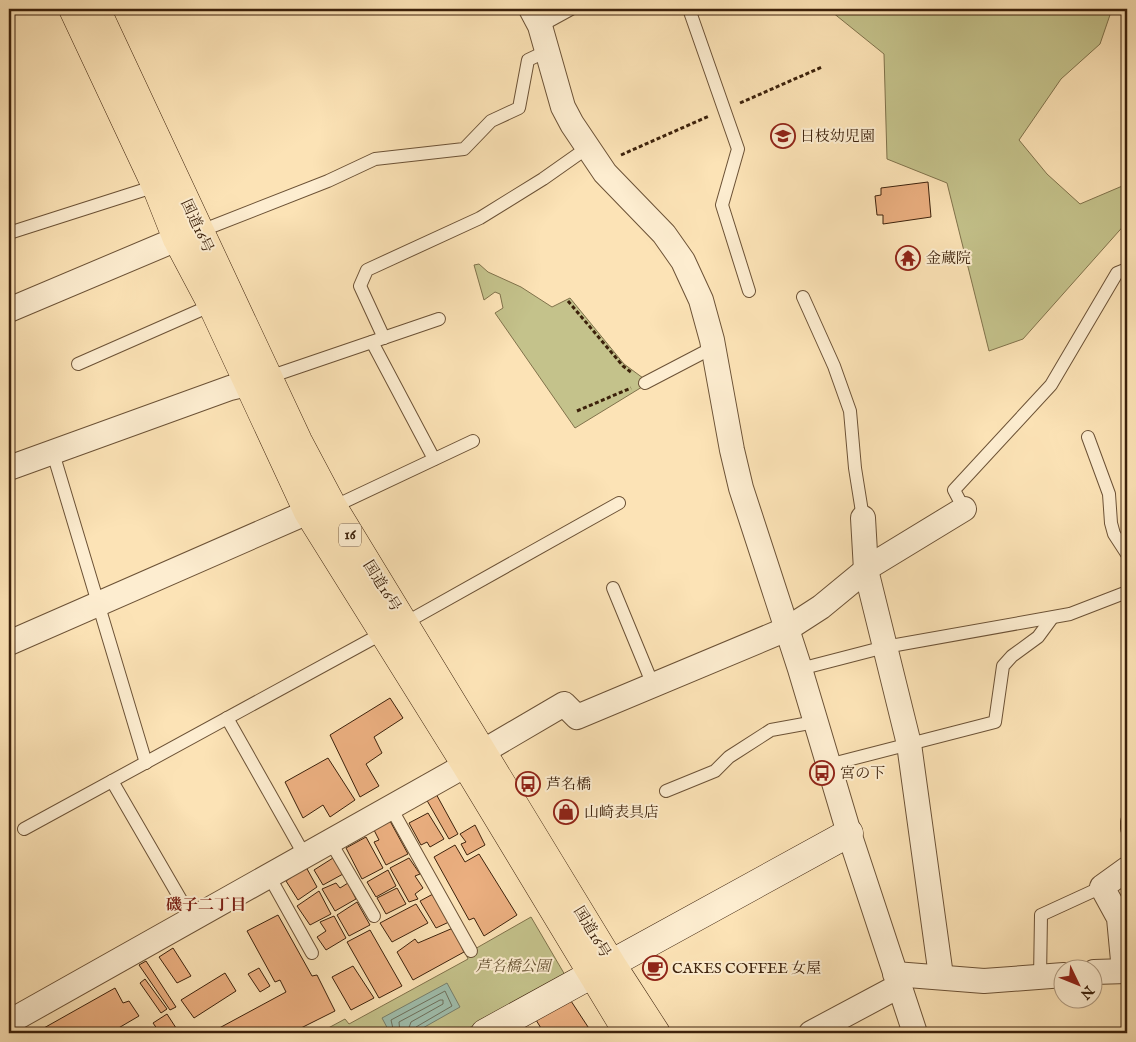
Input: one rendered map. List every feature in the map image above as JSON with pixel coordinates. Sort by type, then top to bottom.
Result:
[{"type":"highway","name":"国道16号","points":[[73,9],[156,186],[188,235],[320,510],[394,628],[601,970],[628,1033]]},
{"type":"highway","name":"国道16号","points":[[96,9],[188,235],[212,305],[258,381]]},
{"type":"highway","name":"国道16号","points":[[601,970],[656,1033]]},
{"type":"street","points":[[536,18],[564,107],[587,148],[605,173],[664,234],[683,261],[701,300],[714,347],[732,450],[741,488],[800,669],[849,833],[915,1033]]},
{"type":"street","points":[[9,310],[188,235]]},
{"type":"street","points":[[9,468],[230,388],[258,381]]},
{"type":"street","points":[[9,1022],[390,808],[564,704],[577,717],[787,629],[821,607],[866,570],[964,509]]},
{"type":"street","points":[[9,643],[320,510]]},
{"type":"street","points":[[862,518],[866,570],[909,744],[941,976]]},
{"type":"street","points":[[486,1033],[849,833]]},
{"type":"street","points":[[1104,972],[1126,971],[1119,918],[1102,887],[1127,869]]},
{"type":"street","points":[[811,1033],[897,980],[941,976],[984,980],[1054,976]]},
{"type":"lane","points":[[536,18],[571,9]]},
{"type":"lane","points":[[689,9],[738,149],[722,205],[749,290]]},
{"type":"lane","points":[[188,235],[328,181],[375,160],[464,149],[491,121],[519,108],[528,60],[547,51]]},
{"type":"lane","points":[[434,459],[378,340],[360,286],[367,270],[480,218],[543,179],[587,148]]},
{"type":"lane","points":[[9,234],[156,186]]},
{"type":"lane","points":[[964,509],[954,490],[1051,385],[1117,274],[1127,269]]},
{"type":"lane","points":[[803,297],[834,366],[850,411],[862,518]]},
{"type":"lane","points":[[78,364],[212,305]]},
{"type":"lane","points":[[258,381],[438,319]]},
{"type":"lane","points":[[645,382],[714,347]]},
{"type":"lane","points":[[1088,437],[1109,494],[1111,523],[1114,534],[1127,554]]},
{"type":"lane","points":[[320,510],[473,441]]},
{"type":"lane","points":[[53,453],[146,763]]},
{"type":"lane","points":[[24,829],[394,628],[619,503]]},
{"type":"lane","points":[[613,588],[653,685]]},
{"type":"lane","points":[[800,669],[885,647],[1070,614],[1127,592]]},
{"type":"lane","points":[[828,765],[995,722],[1004,666],[1012,656],[1038,637],[1052,618]]},
{"type":"lane","points":[[227,718],[305,856]]},
{"type":"lane","points":[[666,791],[715,771],[729,757],[771,730],[815,722]]},
{"type":"lane","points":[[112,781],[192,919]]},
{"type":"lane","points":[[390,808],[471,951]]},
{"type":"lane","points":[[1127,821],[1127,829]]},
{"type":"lane","points":[[330,841],[374,916]]},
{"type":"lane","points":[[269,876],[312,953]]},
{"type":"lane","points":[[1040,978],[1041,915],[1102,887]]},
{"type":"path","points":[[568,301],[623,366],[645,382]]},
{"type":"path","points":[[576,411],[619,393]]},
{"type":"green space","points":[[818,9],[1112,9],[1100,44],[1061,79],[1019,140],[1047,174],[1080,204],[1127,184],[1127,222],[1023,339],[989,351],[947,183],[887,159],[884,54],[832,12]]},
{"type":"green space","points":[[479,264],[488,272],[521,287],[552,307],[570,298],[624,364],[643,378],[639,381],[642,387],[575,428],[495,313],[503,308],[500,294],[495,292],[484,300],[474,265]]},
{"type":"green space","name":"芦名橋公園","points":[[531,917],[565,975],[460,1033],[319,1033],[345,1019],[349,1024],[468,959],[466,954]]},
{"type":"water","points":[[447,983],[460,1007],[414,1033],[390,1033],[382,1018]]},
{"type":"building","points":[[928,182],[931,217],[883,224],[883,215],[877,215],[875,196],[881,195],[881,188]]},
{"type":"building","points":[[390,698],[403,718],[374,737],[382,753],[366,764],[379,786],[360,797],[330,735]]},
{"type":"building","points":[[328,758],[355,800],[330,817],[323,805],[303,818],[285,782]]},
{"type":"building","points":[[435,792],[458,834],[449,839],[425,797]]},
{"type":"building","points":[[428,813],[444,839],[430,847],[427,842],[421,845],[409,823]]},
{"type":"building","points":[[390,821],[408,854],[386,865],[374,842],[379,840],[374,830]]},
{"type":"building","points":[[475,825],[485,845],[467,855],[461,844],[466,842],[460,834]]},
{"type":"building","points":[[366,837],[383,868],[362,879],[346,848]]},
{"type":"building","points":[[455,845],[465,862],[479,854],[517,915],[484,936],[474,918],[469,920],[434,857]]},
{"type":"building","points":[[333,858],[343,874],[323,885],[314,870]]},
{"type":"building","points":[[409,858],[420,874],[415,876],[423,888],[415,894],[418,899],[409,902],[390,868]]},
{"type":"building","points":[[306,867],[317,887],[298,900],[286,881]]},
{"type":"building","points":[[388,870],[396,886],[376,897],[367,882]]},
{"type":"building","points":[[336,883],[340,888],[348,883],[356,899],[335,911],[322,889]]},
{"type":"building","points":[[397,888],[406,904],[386,914],[377,898]]},
{"type":"building","points":[[319,891],[331,914],[310,925],[297,906]]},
{"type":"building","points":[[433,894],[449,922],[436,928],[420,901]]},
{"type":"building","points":[[357,902],[370,925],[349,936],[337,915]]},
{"type":"building","points":[[416,904],[428,923],[392,942],[380,923]]},
{"type":"building","points":[[278,915],[312,976],[317,975],[335,1011],[291,1033],[210,1033],[286,992],[280,980],[275,982],[247,931]]},
{"type":"building","points":[[334,916],[346,938],[326,950],[317,937],[326,931],[320,922]]},
{"type":"building","points":[[453,928],[464,952],[413,980],[397,952],[415,939],[418,943]]},
{"type":"building","points":[[370,930],[402,986],[379,998],[347,942]]},
{"type":"building","points":[[173,948],[191,976],[177,983],[159,957]]},
{"type":"building","points":[[146,961],[176,1007],[170,1010],[139,965]]},
{"type":"building","points":[[353,966],[374,998],[351,1010],[332,977]]},
{"type":"building","points":[[259,968],[270,986],[260,992],[248,974]]},
{"type":"building","points":[[225,973],[236,991],[194,1018],[181,1000]]},
{"type":"building","points":[[145,979],[167,1009],[161,1013],[140,983]]},
{"type":"building","points":[[115,988],[123,1003],[129,1001],[139,1016],[110,1033],[35,1033]]},
{"type":"building","points":[[571,1001],[592,1033],[544,1033],[536,1020]]},
{"type":"building","points":[[167,1014],[178,1031],[160,1033],[153,1023]]},
{"type":"place","name":"日枝幼児園","points":[[783,136]]},
{"type":"place","name":"金蔵院","points":[[908,258]]},
{"type":"place","name":"宮の下","points":[[822,773]]},
{"type":"place","name":"芦名橋","points":[[528,784]]},
{"type":"place","name":"山崎表具店","points":[[566,812]]},
{"type":"place","name":"CAKES COFFEE 女屋","points":[[655,968]]},
{"type":"district","name":"磯子二丁目","points":[[206,906]]}]
